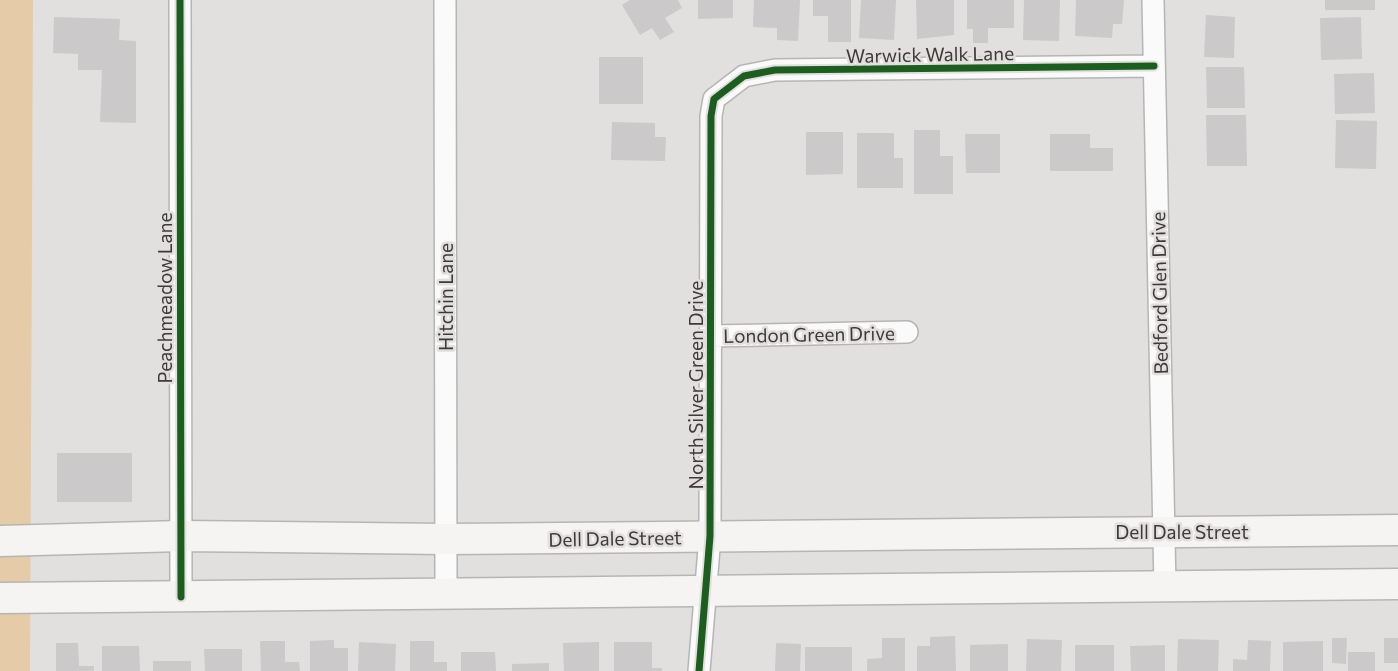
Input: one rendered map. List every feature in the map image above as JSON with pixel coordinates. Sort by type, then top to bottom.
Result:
[{"type":"main road","name":"Dell Dale Street","points":[[0,541],[181,536],[446,539],[1164,530],[1398,530]]},
{"type":"main road","points":[[0,598],[1398,584]]},
{"type":"street","name":"Peachmeadow Lane","points":[[180,0],[181,597]]},
{"type":"street","name":"Hitchin Lane","points":[[445,0],[446,594]]},
{"type":"street","name":"Bedford Glen Drive","points":[[1153,0],[1165,587]]},
{"type":"street","name":"Warwick Walk Lane","points":[[714,99],[744,76],[775,70],[1154,66]]},
{"type":"street","name":"North Silver Green Drive","points":[[699,671],[710,537],[711,116],[714,99]]},
{"type":"street","name":"London Green Drive","points":[[711,335],[907,332]]},
{"type":"shaded area","points":[[0,0],[33,0],[30,671],[0,671]]},
{"type":"building","points":[[630,0],[678,0],[682,8],[665,18],[674,32],[660,40],[652,28],[640,35],[622,5]]},
{"type":"building","points":[[698,0],[733,0],[733,18],[698,19]]},
{"type":"building","points":[[754,0],[800,0],[798,41],[777,40],[777,28],[753,27]]},
{"type":"building","points":[[813,0],[851,0],[851,42],[828,42],[828,16],[813,16]]},
{"type":"building","points":[[861,0],[896,0],[894,40],[859,38]]},
{"type":"building","points":[[916,0],[954,0],[954,35],[917,39]]},
{"type":"building","points":[[967,0],[1014,0],[1014,28],[988,28],[988,43],[973,43],[973,29],[967,29]]},
{"type":"building","points":[[1024,0],[1060,0],[1059,41],[1023,40]]},
{"type":"building","points":[[1076,0],[1124,0],[1122,24],[1113,24],[1112,38],[1075,36]]},
{"type":"building","points":[[1325,0],[1375,0],[1375,10],[1325,10]]},
{"type":"building","points":[[1206,15],[1235,17],[1234,58],[1204,57]]},
{"type":"building","points":[[54,17],[120,19],[119,40],[136,41],[136,123],[100,122],[102,70],[78,70],[78,54],[53,53]]},
{"type":"building","points":[[1361,17],[1362,59],[1321,60],[1320,18]]},
{"type":"building","points":[[599,57],[643,57],[643,104],[599,104]]},
{"type":"building","points":[[1206,67],[1244,67],[1245,108],[1207,108]]},
{"type":"building","points":[[1374,73],[1375,113],[1335,114],[1334,74]]},
{"type":"building","points":[[1206,115],[1246,115],[1247,166],[1207,166]]},
{"type":"building","points":[[1336,120],[1377,121],[1376,169],[1335,168]]},
{"type":"building","points":[[612,122],[655,123],[655,137],[666,137],[665,161],[611,160]]},
{"type":"building","points":[[914,130],[940,130],[940,156],[953,156],[953,194],[914,194]]},
{"type":"building","points":[[806,132],[843,132],[843,174],[806,175]]},
{"type":"building","points":[[857,133],[894,133],[894,158],[903,158],[903,188],[857,188]]},
{"type":"building","points":[[965,134],[1000,134],[1000,173],[966,173]]},
{"type":"building","points":[[1050,134],[1090,134],[1090,148],[1113,148],[1113,171],[1050,171]]},
{"type":"building","points":[[57,453],[132,453],[132,502],[57,502]]},
{"type":"building","points":[[955,636],[956,671],[917,671],[917,646],[930,646],[930,637]]},
{"type":"building","points":[[882,638],[905,638],[905,671],[867,671],[867,659],[882,658]]},
{"type":"building","points":[[1332,638],[1347,638],[1346,664],[1332,663]]},
{"type":"building","points":[[1384,638],[1398,638],[1398,663],[1384,663]]},
{"type":"building","points":[[1027,639],[1062,640],[1061,671],[1026,671]]},
{"type":"building","points":[[1178,639],[1219,640],[1218,671],[1177,671]]},
{"type":"building","points":[[334,640],[334,648],[348,648],[348,671],[310,671],[310,641]]},
{"type":"building","points":[[1248,640],[1271,641],[1270,671],[1233,671],[1233,659],[1247,660]]},
{"type":"building","points":[[260,641],[285,641],[285,662],[299,662],[300,671],[261,671]]},
{"type":"building","points":[[410,641],[434,641],[434,662],[447,662],[447,671],[410,671]]},
{"type":"building","points":[[1323,641],[1323,671],[1283,671],[1283,642]]},
{"type":"building","points":[[359,642],[396,644],[395,671],[358,671]]},
{"type":"building","points":[[599,642],[599,671],[564,671],[563,643]]},
{"type":"building","points":[[614,642],[652,642],[652,668],[662,668],[662,671],[614,671]]},
{"type":"building","points":[[56,643],[78,643],[79,666],[94,666],[94,671],[56,671]]},
{"type":"building","points":[[776,643],[801,644],[800,671],[775,671]]},
{"type":"building","points":[[1008,644],[1008,671],[970,671],[970,645]]},
{"type":"building","points":[[1075,645],[1114,645],[1114,671],[1075,671]]},
{"type":"building","points":[[1165,645],[1165,671],[1131,671],[1130,646]]},
{"type":"building","points":[[102,646],[139,646],[140,671],[102,671]]},
{"type":"building","points":[[805,647],[852,647],[852,671],[805,671]]},
{"type":"building","points":[[204,649],[242,649],[242,671],[205,671]]},
{"type":"building","points":[[461,652],[495,652],[496,671],[461,671]]},
{"type":"building","points":[[1348,652],[1375,652],[1375,671],[1348,671]]},
{"type":"building","points":[[153,661],[191,661],[191,671],[153,671]]},
{"type":"building","points":[[549,663],[549,671],[512,671],[512,664]]},
{"type":"cycle path","points":[[180,0],[181,597]]},
{"type":"cycle path","points":[[699,671],[710,536],[711,116],[714,99],[744,76],[775,70],[1154,66]]}]
